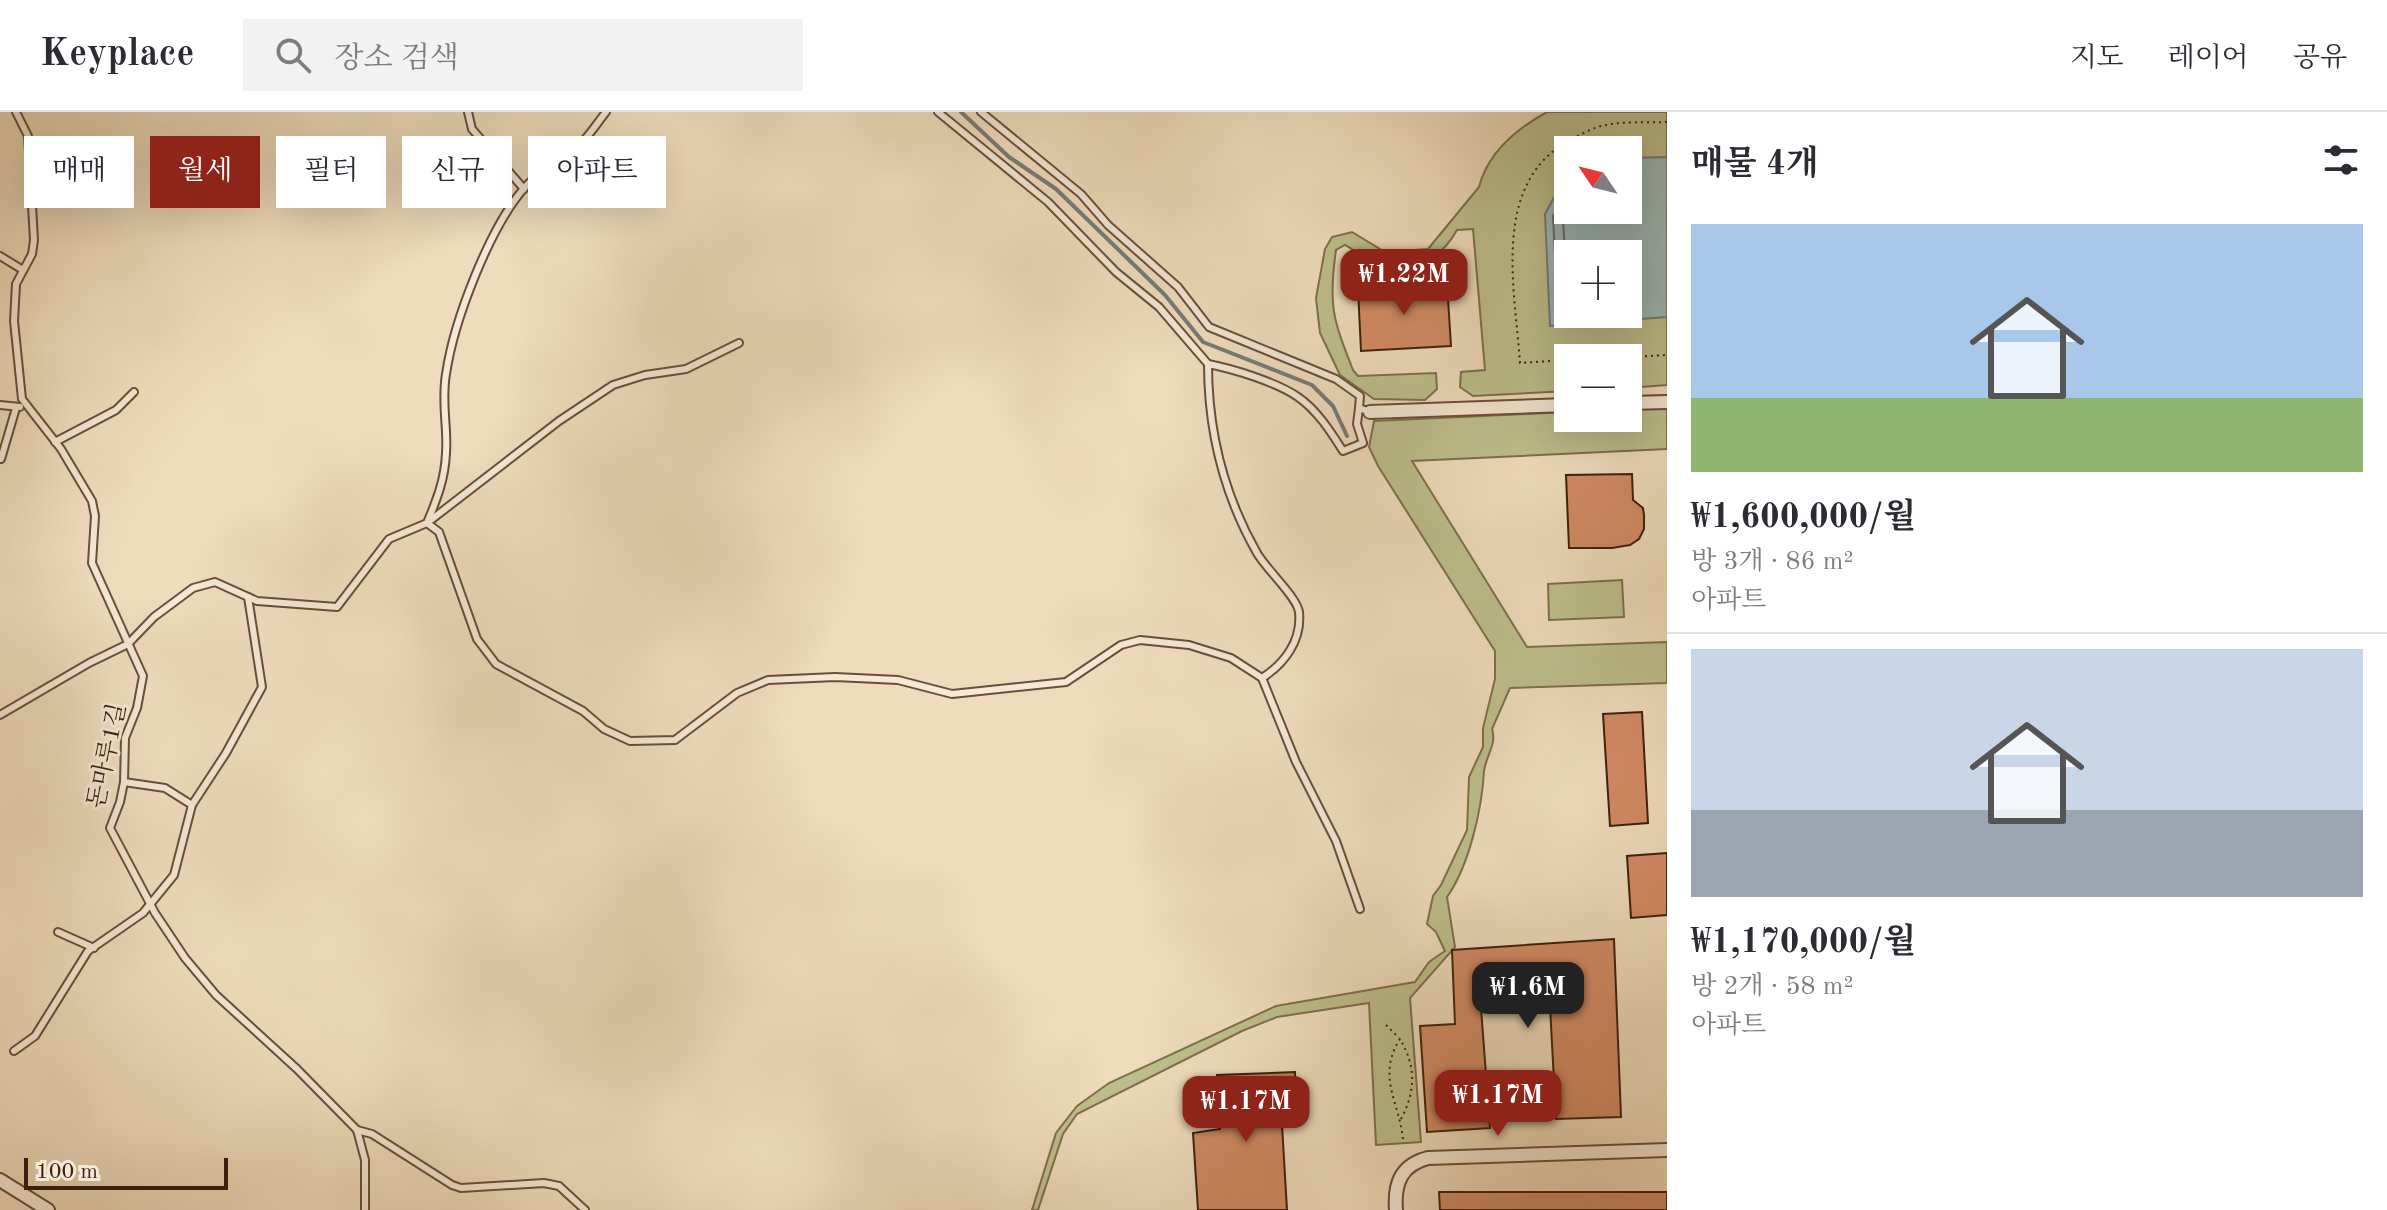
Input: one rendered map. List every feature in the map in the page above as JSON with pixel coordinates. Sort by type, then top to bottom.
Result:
[{"type":"street","points":[[1642,403],[1667,402]]},
{"type":"street","points":[[1364,410],[1554,405]]},
{"type":"street","points":[[1396,1210],[1397,1185],[1404,1169],[1413,1162],[1428,1158],[1667,1150]]},
{"type":"street","points":[[0,1180],[48,1210]]},
{"type":"lane","name":"돈마루1길","points":[[16,112],[28,136],[34,240],[32,254],[16,284],[14,321],[22,399],[55,442],[92,501],[95,516],[92,563],[143,676],[137,708],[125,738],[124,782],[110,828],[149,902],[185,958],[216,995],[357,1130],[372,1134],[452,1185],[461,1188],[544,1183],[559,1186],[585,1210]]},
{"type":"lane","points":[[468,112],[472,129],[524,189]]},
{"type":"lane","points":[[427,523],[443,485],[446,450],[442,411],[446,373],[457,328],[491,240],[507,209],[524,189],[572,153],[606,112]]},
{"type":"lane","points":[[938,112],[1048,202],[1116,272],[1159,307],[1208,364],[1247,375],[1297,396],[1329,430],[1343,451],[1363,443],[1357,424],[1364,410],[1360,396],[1336,379],[1209,327],[1178,287],[1108,225],[1081,194],[981,112]]},
{"type":"lane","points":[[0,256],[23,270]]},
{"type":"lane","points":[[0,715],[128,644],[154,617],[193,588],[215,582],[257,601],[337,607],[389,539],[427,523],[559,421],[613,385],[645,375],[686,369],[739,343]]},
{"type":"lane","points":[[1208,364],[1208,400],[1220,466],[1229,493],[1257,553],[1299,608],[1299,626],[1290,652],[1279,666],[1262,678]]},
{"type":"lane","points":[[55,442],[116,410],[134,392]]},
{"type":"lane","points":[[0,405],[16,408],[26,404]]},
{"type":"lane","points":[[1,459],[16,408]]},
{"type":"lane","points":[[427,523],[439,532],[477,639],[496,664],[583,711],[604,729],[630,741],[675,740],[737,693],[768,680],[835,677],[898,680],[952,694],[1066,682],[1121,645],[1140,640],[1189,645],[1231,658],[1262,678],[1296,762],[1336,841],[1360,909]]},
{"type":"lane","points":[[14,1051],[35,1036],[88,951],[143,913],[174,875],[192,805],[226,753],[262,687],[248,597]]},
{"type":"lane","points":[[124,782],[165,788],[192,805]]},
{"type":"lane","points":[[58,932],[94,948]]},
{"type":"lane","points":[[357,1130],[365,1160],[365,1210]]},
{"type":"path","points":[[1554,361],[1520,363],[1513,255],[1515,219],[1528,180],[1549,153],[1583,133],[1610,124],[1667,122]]},
{"type":"path","points":[[1642,356],[1667,355]]},
{"type":"path","points":[[1386,1025],[1410,1055],[1413,1083],[1401,1119]]},
{"type":"path","points":[[1400,1039],[1390,1070],[1389,1091],[1401,1119],[1403,1140]]},
{"type":"green space","points":[[1547,112],[1667,112],[1667,385],[1642,387],[1642,344],[1554,344],[1554,392],[1473,396],[1460,387],[1461,372],[1485,370],[1473,229],[1457,230],[1442,249],[1426,260],[1383,268],[1345,245],[1336,250],[1332,285],[1334,312],[1353,370],[1358,376],[1436,373],[1437,389],[1425,400],[1374,399],[1340,375],[1320,333],[1316,298],[1325,249],[1332,237],[1352,232],[1385,252],[1428,249],[1479,187],[1496,152],[1514,134]]},
{"type":"green space","points":[[1667,408],[1667,449],[1412,461],[1527,647],[1667,642],[1667,683],[1510,688],[1492,729],[1493,740],[1485,766],[1473,837],[1462,870],[1447,897],[1455,947],[1410,998],[1421,1142],[1376,1145],[1369,1003],[1277,1017],[1242,1031],[1077,1114],[1063,1134],[1038,1210],[1032,1210],[1056,1133],[1077,1106],[1109,1083],[1276,1006],[1415,982],[1429,962],[1445,951],[1436,932],[1427,924],[1433,896],[1467,830],[1469,777],[1483,747],[1483,728],[1495,679],[1495,651],[1378,466],[1369,447],[1374,421],[1554,413],[1554,432],[1642,432],[1642,409]]},
{"type":"green space","points":[[1622,580],[1624,617],[1549,620],[1548,584]]},
{"type":"water","points":[[1667,157],[1667,317],[1642,319],[1642,240],[1554,240],[1554,326],[1550,326],[1545,214],[1554,197],[1554,224],[1642,224],[1642,158]]},
{"type":"building","points":[[1447,283],[1451,346],[1361,351],[1358,289]]},
{"type":"building","points":[[1632,474],[1633,500],[1643,508],[1644,515],[1644,529],[1639,539],[1630,545],[1612,548],[1569,548],[1566,475]]},
{"type":"building","points":[[1642,712],[1648,823],[1610,826],[1603,714]]},
{"type":"building","points":[[1667,853],[1667,915],[1631,918],[1627,856]]},
{"type":"building","points":[[1614,939],[1621,1117],[1556,1119],[1550,1006],[1481,1008],[1490,1128],[1427,1132],[1420,1026],[1455,1024],[1452,950]]},
{"type":"building","points":[[1295,1072],[1296,1124],[1282,1125],[1287,1210],[1198,1210],[1193,1133],[1220,1129],[1217,1075]]},
{"type":"building","points":[[1439,1192],[1667,1192],[1667,1210],[1440,1210]]},
{"type":"waterway","points":[[961,112],[1009,157],[1056,189],[1165,295],[1203,342],[1312,385],[1333,406],[1347,436]]}]
